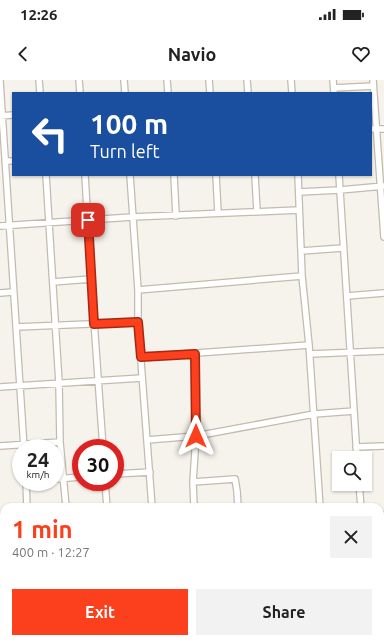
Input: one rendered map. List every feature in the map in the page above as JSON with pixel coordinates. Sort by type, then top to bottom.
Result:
[{"type":"street","points":[[39,80],[40,92]]},
{"type":"street","points":[[79,80],[80,92]]},
{"type":"street","points":[[124,80],[125,92]]},
{"type":"street","points":[[167,80],[168,92]]},
{"type":"street","points":[[209,80],[210,92]]},
{"type":"street","points":[[247,80],[248,92]]},
{"type":"street","points":[[291,80],[292,92]]},
{"type":"street","points":[[333,80],[334,90],[373,83],[374,129],[382,187],[384,237]]},
{"type":"street","points":[[0,81],[1,116],[24,439]]},
{"type":"street","points":[[1,116],[12,116]]},
{"type":"street","points":[[374,129],[384,129]]},
{"type":"street","points":[[5,161],[12,161]]},
{"type":"street","points":[[46,176],[59,383],[60,439]]},
{"type":"street","points":[[85,176],[102,439]]},
{"type":"street","points":[[130,176],[138,290],[138,322],[152,503]]},
{"type":"street","points":[[174,176],[176,216]]},
{"type":"street","points":[[216,176],[218,213]]},
{"type":"street","points":[[255,176],[257,212]]},
{"type":"street","points":[[298,176],[302,276],[310,354],[320,503]]},
{"type":"street","points":[[339,176],[356,451]]},
{"type":"street","points":[[298,192],[382,187]]},
{"type":"street","points":[[0,226],[132,217],[299,210]]},
{"type":"street","points":[[301,251],[343,248]]},
{"type":"street","points":[[138,290],[302,276]]},
{"type":"street","points":[[53,282],[91,279]]},
{"type":"street","points":[[0,293],[13,292]]},
{"type":"street","points":[[347,296],[384,293]]},
{"type":"street","points":[[16,327],[138,322]]},
{"type":"street","points":[[141,357],[309,345]]},
{"type":"street","points":[[310,354],[384,352]]},
{"type":"street","points":[[194,503],[193,482],[196,436],[195,354]]},
{"type":"street","points":[[0,387],[142,378]]},
{"type":"street","points":[[147,440],[196,436],[314,414],[354,411]]},
{"type":"street","points":[[0,446],[12,446]]},
{"type":"street","points":[[356,447],[384,446]]},
{"type":"street","points":[[124,473],[150,472]]},
{"type":"street","points":[[66,503],[64,479],[72,478]]},
{"type":"street","points":[[193,482],[235,479],[238,503]]},
{"type":"street","points":[[26,491],[27,503]]},
{"type":"street","points":[[106,491],[107,503]]},
{"type":"street","points":[[360,491],[361,503]]},
{"type":"route","points":[[88,220],[94,324],[138,322],[141,357],[195,354],[196,436]]}]
